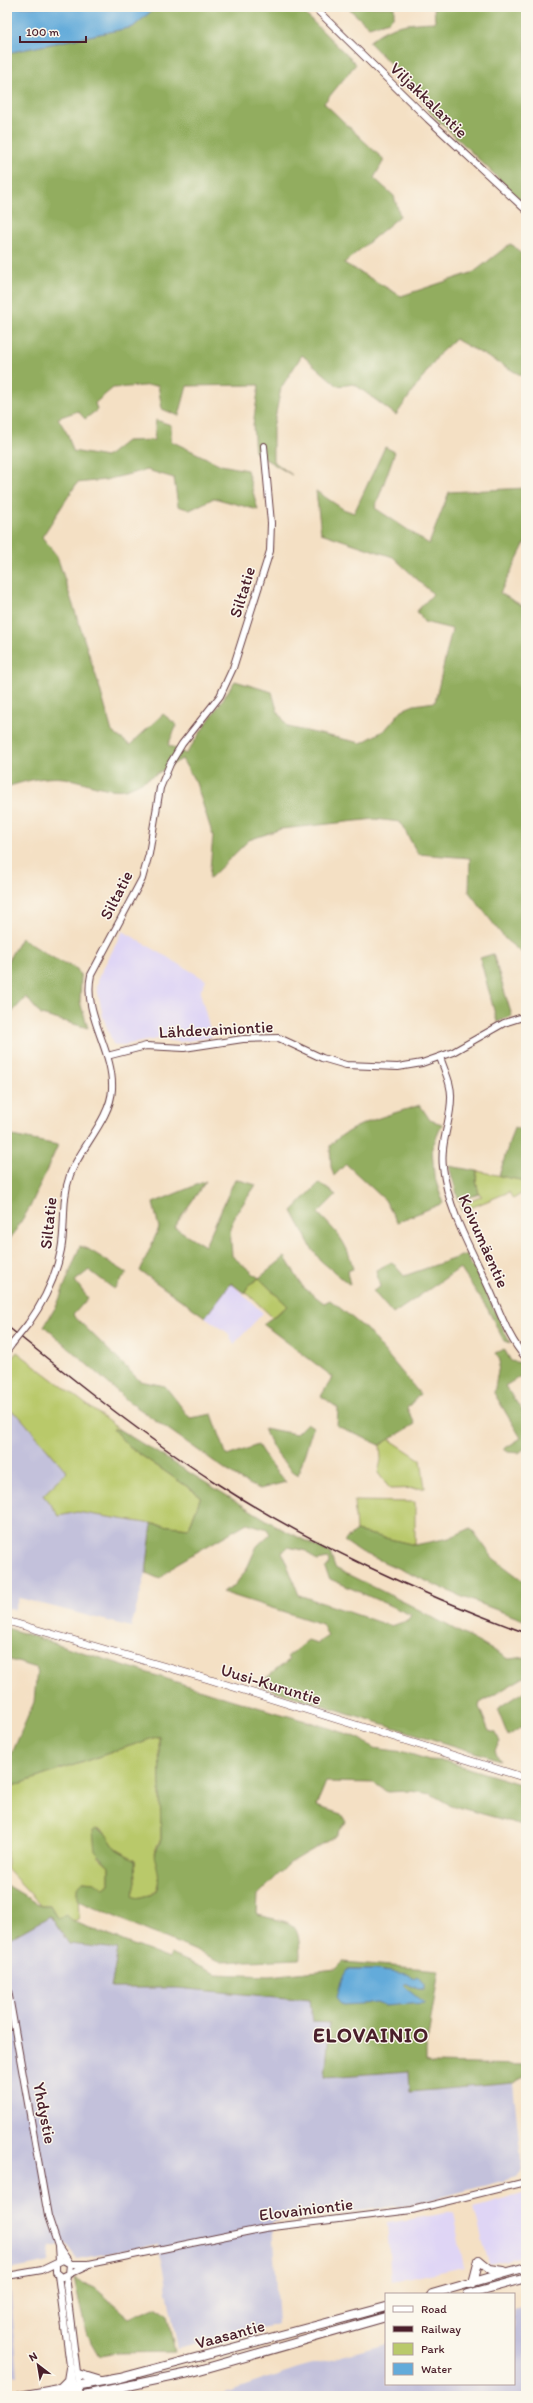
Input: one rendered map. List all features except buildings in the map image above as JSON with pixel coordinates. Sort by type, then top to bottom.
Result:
[{"type":"highway","points":[[473,2282],[479,2260],[485,2267],[495,2271],[523,2268]]},
{"type":"highway","points":[[435,2293],[523,2268]]},
{"type":"highway","points":[[472,2293],[526,2278]]},
{"type":"highway","name":"Vaasantie","points":[[20,2396],[58,2390],[76,2390],[385,2307]]},
{"type":"highway","name":"Vaasantie","points":[[80,2396],[188,2373],[385,2317]]},
{"type":"highway","points":[[58,2390],[68,2380],[70,2368]]},
{"type":"highway","points":[[78,2374],[106,2382]]},
{"type":"highway","points":[[98,2396],[108,2391]]},
{"type":"main road","name":"Uusi-Kuruntie","points":[[7,1621],[208,1680],[526,1778]]},
{"type":"street","name":"Viljakkalantie","points":[[314,7],[428,119],[526,210]]},
{"type":"street","name":"Siltatie","points":[[7,1351],[28,1324],[45,1296],[61,1250],[64,1195],[70,1175],[105,1113],[112,1090],[108,1056],[91,1005],[88,991],[90,975],[142,878],[149,854],[160,788],[170,764],[182,744],[220,696],[233,668],[270,551],[271,523],[264,446]]},
{"type":"street","name":"Lähdevainiontie","points":[[108,1056],[146,1046],[184,1048],[243,1039],[279,1038],[322,1058],[353,1066],[398,1067],[440,1057],[472,1043],[504,1023],[526,1016]]},
{"type":"street","name":"Koivumäentie","points":[[440,1057],[451,1091],[443,1151],[443,1166],[448,1196],[458,1224],[504,1323],[515,1344],[526,1358]]},
{"type":"street","name":"Yhdystie","points":[[7,1984],[48,2216],[58,2246],[69,2263]]},
{"type":"street","name":"Elovainiontie","points":[[68,2275],[89,2264],[109,2258],[265,2228],[412,2210],[526,2182]]},
{"type":"street","name":"Yhdystie","points":[[58,2246],[57,2274],[70,2368],[76,2390]]},
{"type":"street","name":"Elovainiontie","points":[[58,2262],[89,2264]]},
{"type":"street","points":[[7,2276],[42,2270],[58,2262]]},
{"type":"street","points":[[69,2263],[66,2284],[78,2374],[76,2390],[80,2396]]},
{"type":"street","points":[[42,2270],[68,2275]]},
{"type":"shaded area","points":[[123,931],[206,980],[200,992],[212,1037],[180,1042],[157,1039],[118,1046],[113,1044],[103,1017],[97,987],[99,976]]},
{"type":"shaded area","points":[[231,1283],[263,1313],[234,1344],[228,1333],[205,1317]]},
{"type":"shaded area","points":[[7,1408],[20,1417],[67,1472],[77,1512],[152,1524],[146,1573],[131,1627],[19,1598],[14,1610],[7,1608]]},
{"type":"shaded area","points":[[50,1916],[69,1944],[118,1949],[112,1988],[177,1988],[310,2000],[330,2023],[325,2077],[410,2071],[410,2092],[513,2083],[522,2170],[517,2177],[419,2203],[272,2222],[278,2324],[178,2349],[158,2244],[77,2259],[65,2243],[51,2246],[49,2262],[9,2270],[18,2376],[7,2374],[7,1940]]},
{"type":"shaded area","points":[[526,2193],[526,2255],[489,2264],[474,2208]]},
{"type":"shaded area","points":[[453,2212],[464,2267],[391,2282],[387,2223]]},
{"type":"shaded area","points":[[526,2307],[526,2396],[216,2396],[298,2368],[385,2344],[385,2385],[515,2385],[515,2310]]},
{"type":"green space","points":[[156,7],[298,7],[356,64],[324,103],[384,160],[374,178],[394,196],[400,216],[344,263],[401,296],[474,272],[510,244],[514,246],[526,259],[526,378],[455,339],[440,353],[396,415],[354,384],[338,386],[302,355],[281,388],[273,428],[273,461],[292,475],[255,453],[253,425],[259,385],[187,386],[179,416],[162,409],[158,385],[113,388],[95,403],[97,410],[85,419],[78,411],[58,418],[68,435],[73,451],[106,457],[126,441],[154,440],[156,420],[171,425],[171,441],[221,465],[247,470],[258,510],[214,498],[190,510],[178,506],[174,478],[147,470],[105,480],[77,483],[42,537],[57,556],[98,682],[112,732],[130,745],[163,714],[177,725],[168,745],[186,754],[235,681],[272,692],[277,710],[288,727],[361,743],[385,730],[402,710],[414,705],[435,702],[452,629],[424,622],[417,611],[433,594],[393,557],[321,533],[316,491],[343,509],[354,513],[385,447],[395,452],[375,508],[429,544],[449,492],[526,488],[526,541],[500,593],[526,608],[526,956],[506,940],[469,892],[470,858],[418,854],[400,822],[375,819],[281,829],[249,840],[209,879],[213,836],[196,783],[182,759],[131,787],[119,790],[66,778],[31,780],[7,787],[7,53],[133,27]]},
{"type":"green space","points":[[347,7],[394,7],[394,16],[389,21],[369,27]]},
{"type":"green space","points":[[434,7],[526,7],[526,205],[430,112],[415,89],[369,42],[376,36],[391,28],[408,24],[435,22]]},
{"type":"green space","points":[[21,938],[55,959],[77,969],[81,977],[80,1002],[88,1028],[41,1015],[26,997],[7,1018],[7,962]]},
{"type":"green space","points":[[493,954],[512,1016],[497,1022],[480,958]]},
{"type":"green space","points":[[420,1105],[430,1120],[442,1124],[432,1148],[434,1175],[443,1203],[397,1222],[385,1200],[346,1164],[334,1176],[331,1167],[330,1146],[338,1138],[359,1126],[384,1116]]},
{"type":"green space","points":[[514,1127],[526,1132],[526,1181],[499,1176]]},
{"type":"green space","points":[[7,1135],[58,1145],[30,1207],[7,1244]]},
{"type":"green space","points":[[449,1166],[477,1171],[476,1181],[479,1194],[459,1201]]},
{"type":"green space","points":[[477,1171],[526,1181],[526,1191],[513,1199],[509,1192],[463,1211],[460,1206],[482,1196],[479,1194],[476,1181]]},
{"type":"green space","points":[[235,1179],[256,1185],[236,1214],[230,1228],[232,1256],[259,1278],[249,1285],[244,1293],[231,1283],[205,1317],[140,1271],[159,1228],[153,1203],[206,1181],[174,1227],[205,1246]]},
{"type":"green space","points":[[319,1183],[336,1195],[318,1213],[336,1232],[348,1251],[353,1269],[347,1271],[350,1285],[321,1261],[312,1249],[292,1211]]},
{"type":"green space","points":[[80,1246],[88,1249],[127,1273],[114,1289],[89,1270],[75,1281],[88,1298],[73,1315],[140,1381],[165,1386],[190,1418],[212,1414],[227,1456],[258,1445],[272,1467],[286,1482],[260,1489],[242,1481],[128,1401],[44,1326],[57,1305]]},
{"type":"green space","points":[[467,1254],[470,1265],[474,1268],[510,1343],[504,1341],[487,1308],[460,1268],[393,1314],[373,1291],[380,1287],[376,1270],[392,1262],[404,1276]]},
{"type":"green space","points":[[285,1257],[303,1287],[324,1303],[330,1300],[366,1329],[420,1394],[407,1408],[415,1424],[380,1445],[337,1426],[338,1408],[321,1396],[333,1377],[263,1324],[288,1306],[259,1278]]},
{"type":"green space","points":[[259,1278],[288,1306],[272,1317],[245,1291],[249,1285]]},
{"type":"green space","points":[[504,1349],[511,1361],[526,1364],[526,1373],[505,1386],[526,1416],[526,1447],[519,1453],[508,1452],[504,1449],[521,1438],[494,1393],[500,1360],[495,1353]]},
{"type":"green space","points":[[17,1352],[120,1430],[113,1429],[129,1447],[201,1496],[189,1528],[152,1524],[77,1512],[59,1516],[43,1495],[67,1472],[20,1417],[7,1408],[7,1364]]},
{"type":"green space","points":[[307,1423],[313,1427],[298,1475],[287,1466],[277,1454],[264,1428],[296,1434]]},
{"type":"green space","points":[[113,1429],[120,1430],[278,1527],[330,1553],[335,1568],[410,1605],[509,1659],[526,1657],[526,1676],[480,1703],[479,1707],[489,1731],[496,1733],[500,1742],[495,1750],[500,1760],[257,1685],[289,1660],[287,1657],[308,1640],[317,1643],[328,1636],[322,1624],[222,1592],[235,1585],[246,1570],[257,1546],[270,1534],[267,1529],[247,1523],[176,1564],[160,1579],[146,1573],[152,1524],[189,1528],[201,1496],[129,1447]],"holes":[[[288,1547],[306,1551],[317,1561],[328,1559],[329,1564],[325,1569],[330,1579],[411,1615],[407,1621],[390,1626],[299,1595],[282,1552]]]},
{"type":"green space","points":[[389,1439],[421,1460],[425,1488],[390,1489],[378,1473],[381,1460],[380,1445]]},
{"type":"green space","points":[[354,1501],[415,1502],[415,1545],[356,1531]]},
{"type":"green space","points":[[471,1528],[493,1558],[526,1583],[526,1621],[460,1596],[359,1551],[344,1541],[356,1531],[415,1545],[449,1538]]},
{"type":"green space","points":[[7,1628],[233,1700],[330,1728],[359,1738],[374,1748],[404,1752],[429,1760],[445,1761],[526,1786],[526,1826],[450,1805],[431,1794],[410,1791],[387,1792],[374,1783],[326,1782],[316,1806],[341,1814],[346,1822],[336,1836],[290,1863],[258,1895],[257,1915],[286,1922],[296,1929],[300,1946],[300,1959],[222,1962],[78,1901],[78,1888],[83,1881],[95,1882],[104,1889],[109,1885],[109,1866],[95,1851],[93,1831],[96,1829],[106,1834],[116,1849],[135,1860],[136,1882],[133,1896],[140,1897],[151,1894],[158,1886],[158,1874],[154,1856],[161,1839],[159,1736],[7,1788],[7,1765],[34,1702],[37,1668],[7,1659]]},
{"type":"green space","points":[[526,1690],[526,1724],[508,1736],[498,1711],[501,1706]]},
{"type":"green space","points":[[159,1736],[161,1839],[156,1848],[155,1854],[159,1866],[159,1881],[156,1889],[150,1895],[139,1898],[133,1896],[136,1882],[135,1860],[116,1849],[104,1832],[98,1829],[99,1857],[109,1866],[109,1885],[104,1889],[93,1882],[83,1881],[78,1893],[79,1918],[75,1921],[64,1916],[57,1918],[50,1906],[42,1906],[7,1869],[7,1788]]},
{"type":"green space","points":[[7,1885],[42,1906],[50,1906],[57,1918],[67,1915],[72,1921],[169,1959],[171,1954],[216,1974],[269,1976],[336,1969],[343,1962],[439,1970],[426,2050],[426,2060],[433,2063],[526,2065],[526,2076],[513,2083],[410,2092],[409,2071],[325,2077],[330,2023],[313,2022],[310,2000],[177,1988],[111,1988],[118,1949],[69,1944],[50,1916],[7,1940]],"holes":[[[347,1970],[379,1970],[399,1974],[408,1977],[424,1989],[419,1989],[405,1983],[403,1985],[418,1999],[384,2006],[377,2003]]]},
{"type":"green space","points":[[74,2279],[95,2288],[130,2318],[157,2307],[167,2315],[175,2352],[118,2353],[100,2356],[86,2332]]},
{"type":"water","points":[[7,7],[156,7],[133,27],[7,53]]},
{"type":"water","points":[[347,1970],[375,1970],[407,1974],[414,1978],[417,1976],[424,1984],[424,1989],[418,1989],[405,1983],[403,1985],[425,2003],[384,2006],[377,2003],[343,2005],[337,1997],[341,1980]]},
{"type":"railway","points":[[7,1326],[162,1446],[216,1483],[252,1505],[328,1547],[407,1585],[526,1633]]},
{"type":"district","name":"ELOVAINIO","points":[[371,2035]]}]
